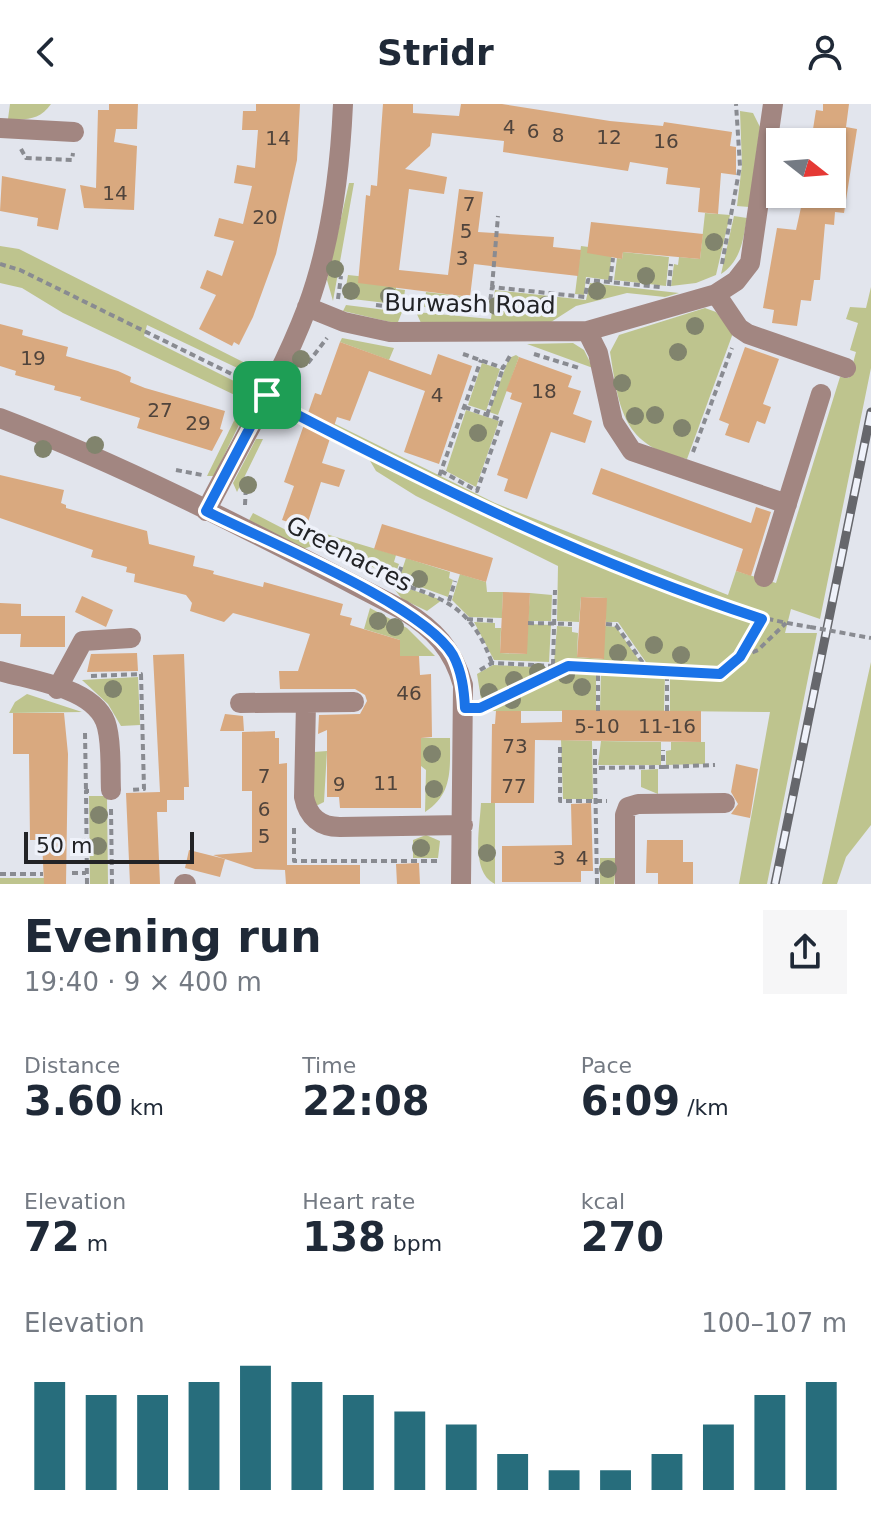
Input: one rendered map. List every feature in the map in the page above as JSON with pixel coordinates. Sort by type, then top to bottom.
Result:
[{"type":"street","points":[[206,511],[267,395],[307,307],[332,210],[343,104]]},
{"type":"street","name":"Burwash Road","points":[[307,307],[344,322],[390,332],[587,331],[716,294],[736,281],[750,263],[773,104]]},
{"type":"street","points":[[0,128],[74,132]]},
{"type":"street","points":[[716,294],[739,328],[748,334],[846,368]]},
{"type":"street","name":"Burwash Road","points":[[587,331],[598,353],[613,422],[632,451],[787,504]]},
{"type":"street","points":[[764,577],[821,394]]},
{"type":"street","name":"Greenacres","points":[[0,418],[103,461],[403,610],[443,641],[453,655],[463,685],[461,884]]},
{"type":"street","points":[[57,689],[83,641],[131,638]]},
{"type":"street","points":[[0,671],[90,701],[107,724],[111,790]]},
{"type":"street","points":[[240,703],[354,702]]},
{"type":"street","points":[[306,703],[304,797],[306,809],[321,824],[340,827],[463,825]]},
{"type":"street","points":[[625,884],[625,815],[628,807],[650,803],[725,803]]},
{"type":"path","points":[[716,294],[740,166],[736,104]]},
{"type":"path","points":[[488,317],[498,216]]},
{"type":"path","points":[[610,282],[613,258]]},
{"type":"path","points":[[0,264],[20,270],[249,382],[284,408],[521,528],[649,581],[762,619],[871,638]]},
{"type":"path","points":[[668,288],[671,264]]},
{"type":"path","points":[[492,287],[585,297],[588,280],[677,289]]},
{"type":"path","points":[[368,304],[413,309]]},
{"type":"path","points":[[436,485],[481,360]]},
{"type":"path","points":[[487,415],[503,368]]},
{"type":"path","points":[[243,396],[255,370]]},
{"type":"path","points":[[441,471],[477,491],[502,420],[464,407]]},
{"type":"path","points":[[203,476],[210,462]]},
{"type":"path","points":[[396,582],[402,565]]},
{"type":"path","points":[[449,602],[455,581]]},
{"type":"path","points":[[553,665],[555,590]]},
{"type":"path","points":[[467,619],[496,621]]},
{"type":"path","points":[[740,657],[762,619]]},
{"type":"path","points":[[528,623],[572,624]]},
{"type":"path","points":[[475,674],[492,663],[720,674],[740,657],[758,650],[786,623]]},
{"type":"path","points":[[606,624],[616,625],[649,671]]},
{"type":"path","points":[[480,699],[480,708],[568,666]]},
{"type":"path","points":[[598,668],[598,711]]},
{"type":"path","points":[[667,672],[667,711]]},
{"type":"path","points":[[560,747],[560,801],[618,801],[628,807]]},
{"type":"path","points":[[595,749],[595,768]]},
{"type":"path","points":[[663,767],[715,765]]},
{"type":"path","points":[[87,884],[86,791],[111,790],[112,884]]},
{"type":"path","points":[[72,873],[86,873]]},
{"type":"path","points":[[0,874],[43,874]]},
{"type":"green space","points":[[10,104],[51,104],[38,116],[8,119]]},
{"type":"green space","points":[[740,111],[753,113],[760,127],[749,207],[737,206],[742,165]]},
{"type":"green space","points":[[349,183],[354,183],[333,301],[327,280]]},
{"type":"green space","points":[[705,213],[730,215],[716,275],[696,283],[671,286],[674,264],[678,265],[679,257],[700,259]]},
{"type":"green space","points":[[734,216],[747,218],[744,234],[733,263],[721,274]]},
{"type":"green space","points":[[0,246],[19,249],[253,367],[250,374],[147,325],[144,336],[244,386],[239,397],[63,313],[22,288],[0,283]]},
{"type":"green space","points":[[581,246],[612,250],[609,280],[586,277],[584,295],[575,294]]},
{"type":"green space","points":[[623,252],[669,257],[666,286],[614,280],[617,258],[622,259]]},
{"type":"green space","points":[[348,275],[396,280],[396,289],[405,290],[403,305],[344,298]]},
{"type":"green space","points":[[590,283],[679,293],[665,297],[627,293],[576,306],[551,322],[421,323],[416,312],[491,319],[495,290],[586,300]]},
{"type":"green space","points":[[871,287],[871,368],[820,619],[791,609],[785,633],[817,633],[767,884],[739,884],[770,712],[670,711],[670,674],[723,676],[738,663],[733,660],[719,671],[650,668],[618,622],[606,622],[606,598],[581,597],[579,622],[557,621],[558,566],[416,496],[376,471],[369,459],[305,428],[303,421],[307,415],[315,414],[495,503],[728,595],[736,571],[776,583],[840,377],[849,378],[856,352],[850,350],[858,323],[846,319],[850,307],[866,308]]},
{"type":"green space","points":[[426,292],[486,299],[484,314],[424,307]]},
{"type":"green space","points":[[346,305],[402,312],[398,322],[390,322],[343,311]]},
{"type":"green space","points":[[705,308],[716,312],[733,333],[687,459],[649,445],[637,435],[621,408],[610,352],[619,335]]},
{"type":"green space","points":[[342,338],[394,348],[389,360],[340,342]]},
{"type":"green space","points":[[573,343],[584,350],[593,368],[527,344]]},
{"type":"green space","points":[[519,357],[498,415],[489,412],[509,358]]},
{"type":"green space","points":[[482,363],[500,369],[486,411],[468,405]]},
{"type":"green space","points":[[249,390],[254,394],[214,476],[207,476]]},
{"type":"green space","points":[[466,410],[499,421],[476,487],[446,471]]},
{"type":"green space","points":[[256,439],[263,439],[237,492],[233,483]]},
{"type":"green space","points":[[253,513],[315,545],[303,549],[248,522]]},
{"type":"green space","points":[[306,528],[396,555],[394,562],[399,564],[394,578],[304,532]]},
{"type":"green space","points":[[406,558],[450,572],[449,578],[453,580],[448,597],[399,579]]},
{"type":"green space","points":[[460,574],[486,582],[487,592],[503,592],[502,618],[469,617],[452,600]]},
{"type":"green space","points":[[389,582],[442,600],[427,611],[402,599]]},
{"type":"green space","points":[[530,593],[552,595],[551,621],[528,621]]},
{"type":"green space","points":[[370,608],[407,628],[435,656],[400,656],[400,640],[364,629]]},
{"type":"green space","points":[[474,622],[495,623],[495,628],[501,628],[500,653],[526,654],[528,624],[551,625],[549,662],[494,660]]},
{"type":"green space","points":[[557,626],[572,627],[572,632],[578,633],[577,657],[603,659],[605,626],[616,627],[645,669],[554,663]]},
{"type":"green space","points":[[871,662],[871,825],[846,857],[837,884],[822,884]]},
{"type":"green space","points":[[493,665],[596,670],[596,711],[483,711],[477,674]]},
{"type":"green space","points":[[601,670],[665,674],[664,711],[600,711]]},
{"type":"green space","points":[[138,677],[140,725],[121,726],[108,704],[82,680]]},
{"type":"green space","points":[[27,694],[82,712],[9,713],[15,702]]},
{"type":"green space","points":[[421,738],[450,738],[445,789],[425,812],[426,770],[421,766]]},
{"type":"green space","points":[[561,740],[592,741],[593,799],[563,799]]},
{"type":"green space","points":[[601,741],[661,742],[661,765],[598,765]]},
{"type":"green space","points":[[671,742],[705,742],[705,764],[666,765],[666,751],[671,750]]},
{"type":"green space","points":[[327,751],[324,802],[316,806],[313,794],[314,752]]},
{"type":"green space","points":[[658,769],[658,794],[641,787],[641,770]]},
{"type":"green space","points":[[89,796],[107,796],[108,884],[90,884]]},
{"type":"green space","points":[[481,803],[495,803],[495,884],[487,878],[479,859]]},
{"type":"green space","points":[[426,835],[440,841],[438,858],[413,858],[413,840]]},
{"type":"green space","points":[[600,858],[617,858],[614,884],[600,884]]},
{"type":"green space","points":[[0,878],[44,878],[44,884],[0,884]]},
{"type":"building","points":[[109,104],[138,104],[137,129],[116,129],[114,142],[137,146],[134,210],[84,208],[80,185],[96,188],[98,110],[109,110]]},
{"type":"building","points":[[256,104],[300,104],[297,160],[276,254],[253,317],[239,345],[234,342],[232,346],[199,329],[216,295],[200,288],[207,270],[222,276],[234,241],[214,236],[219,218],[243,224],[252,186],[234,183],[237,165],[255,168],[258,130],[242,130],[243,111],[256,111]]},
{"type":"building","points":[[383,104],[413,104],[413,113],[459,116],[461,104],[502,104],[610,121],[663,126],[664,122],[732,132],[730,146],[736,147],[736,175],[721,173],[718,214],[698,212],[700,188],[666,184],[668,168],[630,162],[628,171],[503,152],[504,141],[432,133],[430,146],[405,169],[447,177],[444,194],[409,189],[399,270],[448,275],[459,189],[483,192],[478,232],[554,237],[553,247],[581,250],[578,276],[474,264],[470,297],[358,283],[366,195],[370,196],[371,185],[377,186]]},
{"type":"building","points":[[823,104],[849,104],[846,127],[857,129],[846,200],[846,128],[813,128],[816,110],[823,111]]},
{"type":"building","points":[[2,176],[66,189],[58,230],[37,226],[38,218],[0,211]]},
{"type":"building","points":[[801,208],[845,208],[844,213],[835,212],[834,225],[825,224],[820,280],[814,280],[811,301],[801,300],[797,326],[772,323],[774,310],[763,308],[777,228],[796,230]]},
{"type":"building","points":[[591,222],[703,234],[700,259],[623,252],[622,259],[587,253]]},
{"type":"building","points":[[0,324],[23,330],[22,335],[68,347],[66,356],[118,371],[131,377],[130,382],[145,388],[225,411],[220,429],[223,430],[212,451],[137,428],[140,418],[80,400],[81,397],[54,390],[55,386],[15,375],[16,371],[0,366]]},
{"type":"building","points":[[340,342],[431,375],[438,354],[472,366],[439,464],[404,452],[425,391],[369,371],[350,421],[337,417],[322,463],[345,470],[339,487],[321,482],[306,528],[282,520],[294,486],[284,482],[315,393],[321,395]]},
{"type":"building","points":[[745,347],[779,359],[763,404],[771,407],[765,424],[757,421],[749,443],[725,435],[729,424],[719,420]]},
{"type":"building","points":[[519,357],[572,376],[568,387],[581,391],[573,414],[592,421],[585,443],[551,432],[527,499],[504,491],[508,479],[497,475],[522,403],[510,399],[512,393],[506,391]]},
{"type":"building","points":[[601,468],[751,523],[756,507],[771,512],[751,576],[736,571],[743,549],[592,494]]},
{"type":"building","points":[[0,475],[64,490],[61,503],[66,508],[147,531],[149,544],[195,556],[193,566],[214,571],[213,574],[263,587],[264,582],[343,604],[340,615],[352,618],[350,625],[400,640],[400,656],[419,656],[420,675],[431,674],[432,737],[421,738],[421,808],[340,808],[339,797],[327,797],[327,730],[318,734],[319,715],[360,714],[367,701],[365,695],[355,689],[280,689],[279,671],[298,671],[310,634],[233,613],[224,622],[190,611],[192,603],[186,595],[134,582],[135,574],[126,572],[127,567],[91,557],[93,550],[0,518]]},
{"type":"building","points":[[382,524],[493,558],[486,582],[374,549]]},
{"type":"building","points":[[503,592],[530,593],[527,654],[500,653]]},
{"type":"building","points":[[82,596],[113,610],[106,627],[75,612]]},
{"type":"building","points":[[581,597],[607,598],[604,659],[577,657]]},
{"type":"building","points":[[0,603],[21,604],[21,616],[65,616],[65,647],[20,647],[21,634],[0,634]]},
{"type":"building","points":[[137,653],[138,671],[87,672],[91,654]]},
{"type":"building","points":[[184,654],[189,787],[184,787],[184,800],[167,800],[167,812],[157,812],[160,884],[130,884],[126,793],[160,792],[153,655]]},
{"type":"building","points":[[562,710],[701,711],[701,742],[535,740],[534,803],[491,803],[492,724],[495,724],[496,711],[521,711],[521,723],[562,722]]},
{"type":"building","points":[[13,713],[64,713],[68,754],[66,884],[44,884],[42,840],[30,840],[29,754],[13,754]]},
{"type":"building","points":[[225,714],[243,716],[244,731],[220,731]]},
{"type":"building","points":[[275,731],[275,738],[279,738],[279,764],[287,763],[287,865],[360,865],[360,884],[286,884],[285,870],[255,869],[213,855],[252,852],[252,791],[242,791],[242,732]]},
{"type":"building","points":[[736,764],[758,769],[750,818],[731,814],[738,804],[731,792]]},
{"type":"building","points":[[591,803],[593,871],[581,871],[581,882],[502,882],[502,846],[572,845],[571,804]]},
{"type":"building","points":[[647,840],[683,840],[683,862],[693,862],[693,884],[658,884],[658,873],[646,873]]},
{"type":"building","points":[[189,850],[225,859],[220,877],[185,868]]},
{"type":"building","points":[[419,863],[420,884],[397,884],[396,864]]},
{"type":"railway","points":[[775,884],[871,412]]},
{"type":"route","points":[[267,395],[284,408],[521,528],[663,587],[762,619],[740,657],[731,668],[720,674],[568,666],[480,708],[465,708],[463,685],[453,655],[419,619],[206,511],[267,395]]}]
